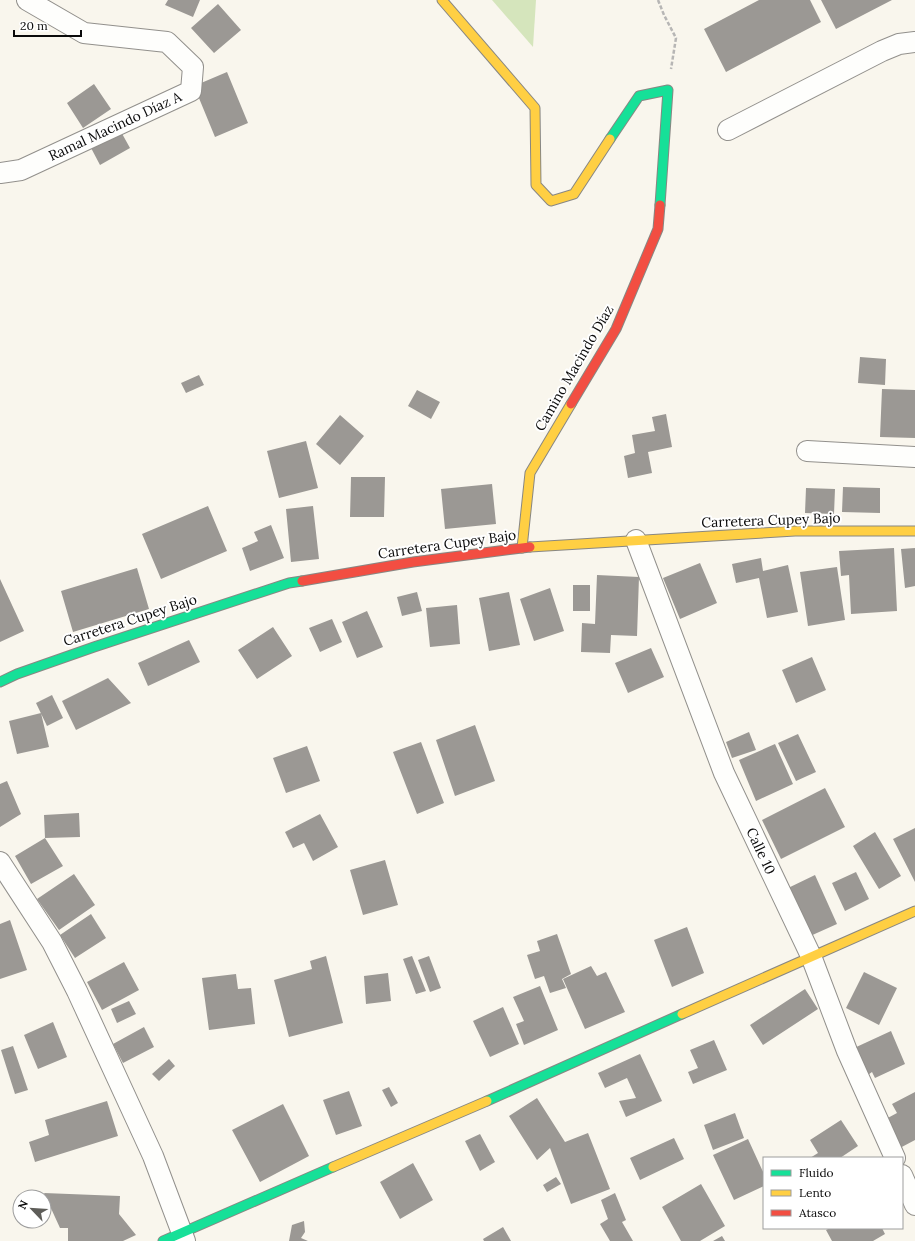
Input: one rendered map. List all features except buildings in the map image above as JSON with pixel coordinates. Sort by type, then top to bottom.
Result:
[{"type":"street","name":"Ramal Macindo Díaz A","points":[[0,173],[21,170],[191,91],[193,67],[167,42],[84,33],[27,0]]},
{"type":"street","points":[[442,0],[535,108],[536,185],[551,201],[574,194],[639,96],[668,90]]},
{"type":"street","points":[[728,130],[882,51],[898,44],[915,42]]},
{"type":"street","name":"Camino Macindo Díaz","points":[[522,548],[530,473],[616,329],[658,230],[668,90]]},
{"type":"street","points":[[807,451],[915,457]]},
{"type":"street","name":"Carretera Cupey Bajo","points":[[0,682],[16,674],[94,647],[289,583],[413,562],[522,548],[636,540],[795,531],[915,531]]},
{"type":"street","name":"Calle 10","points":[[636,540],[724,773],[811,956],[847,1052],[895,1157]]},
{"type":"street","points":[[0,862],[52,942],[77,991],[153,1156],[184,1237]]},
{"type":"street","points":[[163,1241],[184,1237],[811,956],[915,911]]},
{"type":"street","points":[[903,1177],[915,1205]]},
{"type":"path","points":[[658,0],[676,38],[668,90]]},
{"type":"green space","points":[[492,0],[536,0],[533,47]]},
{"type":"traffic: fast","points":[[610,139],[639,96],[668,90],[660,205]]},
{"type":"traffic: fast","points":[[0,682],[17,674],[94,647],[289,583],[302,581]]},
{"type":"traffic: fast","points":[[487,1101],[682,1014]]},
{"type":"traffic: fast","points":[[163,1241],[333,1167]]},
{"type":"traffic: slow","points":[[442,0],[535,108],[536,185],[551,201],[574,194],[610,139]]},
{"type":"traffic: slow","points":[[522,548],[530,473],[571,404]]},
{"type":"traffic: slow","points":[[530,547],[795,531],[915,531]]},
{"type":"traffic: slow","points":[[682,1014],[915,911]]},
{"type":"traffic: slow","points":[[333,1167],[487,1101]]},
{"type":"traffic: jam","points":[[571,404],[616,329],[658,229],[660,205]]},
{"type":"traffic: jam","points":[[302,581],[413,562],[530,547]]}]
